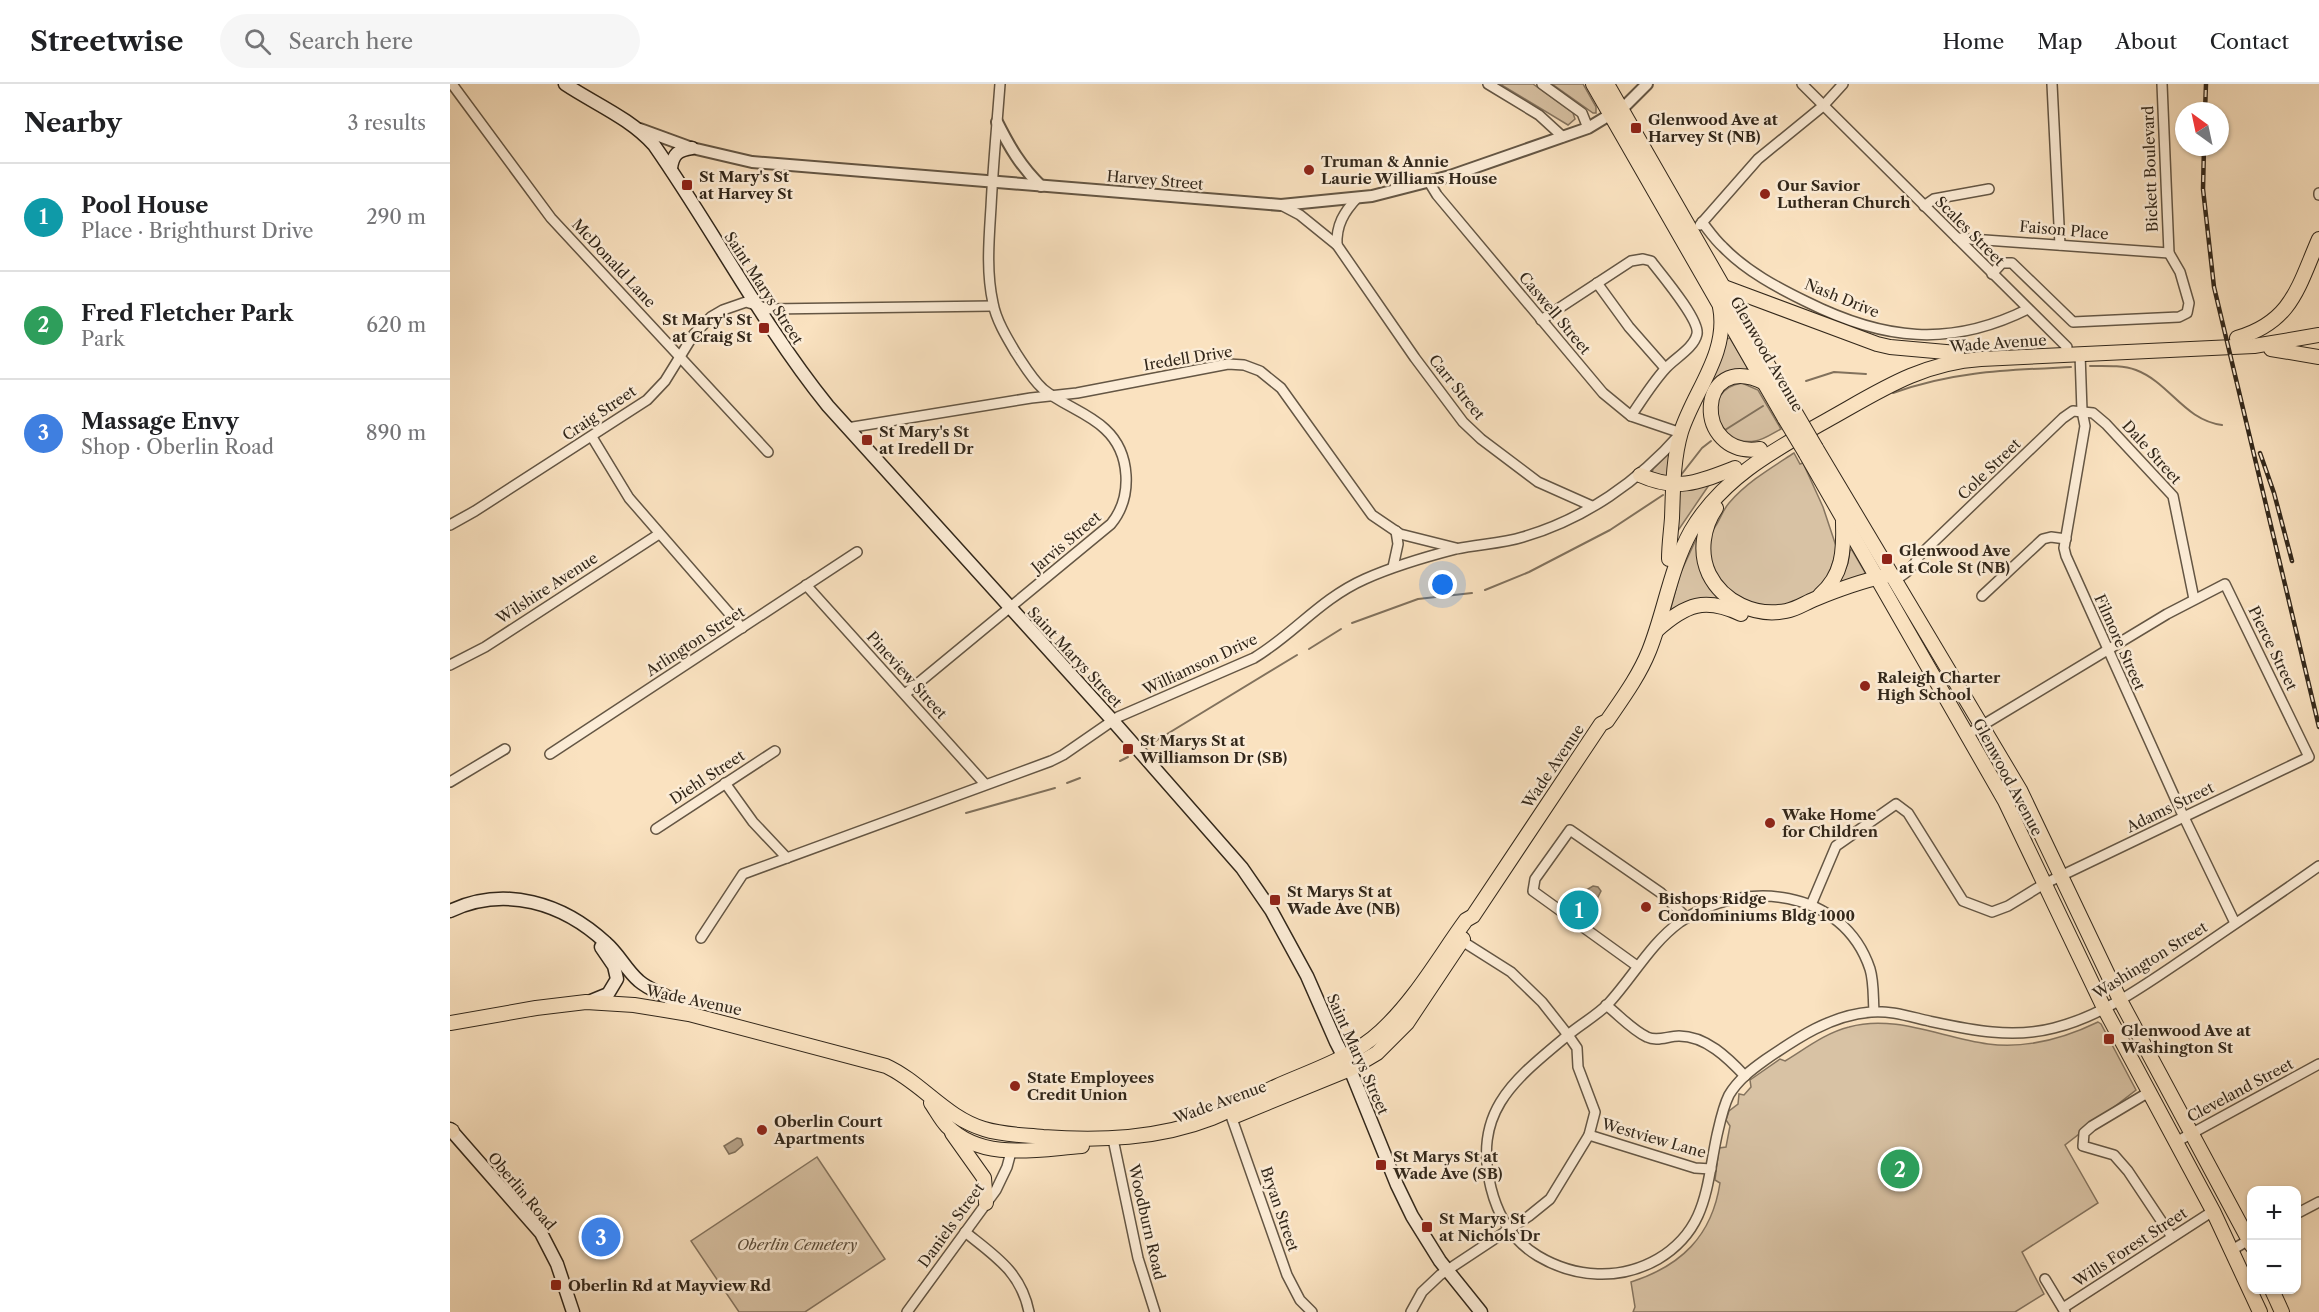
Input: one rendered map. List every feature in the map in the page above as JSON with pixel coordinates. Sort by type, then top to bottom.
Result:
[{"type":"main road","name":"Saint Marys Street","points":[[565,84],[593,103],[640,129],[670,168],[754,304],[806,378],[847,428],[1113,721],[1242,868],[1261,894],[1295,950],[1347,1063],[1397,1185],[1427,1241],[1481,1312]]},
{"type":"main road","name":"Glenwood Avenue","points":[[1593,84],[1615,111],[1697,227],[1765,383],[1790,415]]},
{"type":"main road","name":"Glenwood Avenue","points":[[1607,84],[1615,111],[1719,302],[1741,328],[1885,579],[2005,801],[2104,1008],[2213,1210],[2260,1312]]},
{"type":"main road","points":[[670,168],[673,157],[679,150],[692,148]]},
{"type":"main road","points":[[2237,338],[2261,330],[2279,317],[2295,293],[2319,240]]},
{"type":"main road","points":[[1724,287],[1877,344],[1958,353]]},
{"type":"main road","points":[[1669,560],[1673,484],[1681,433],[1710,372],[1718,342],[1721,315],[1719,302]]},
{"type":"main road","name":"Wade Avenue","points":[[1601,724],[1600,717],[1641,650],[1669,560],[1683,531],[1714,487],[1760,449],[1900,369],[1929,359],[1958,353],[2260,338],[2319,327]]},
{"type":"main road","points":[[1718,342],[1725,335],[1741,328]]},
{"type":"main road","points":[[2254,346],[2319,334]]},
{"type":"main road","points":[[2254,346],[2319,357]]},
{"type":"main road","name":"Wade Avenue","points":[[1347,1063],[1392,1020],[1466,920],[1473,916],[1601,724],[1607,721],[1634,681],[1657,630],[1672,575],[1684,546],[1709,505],[1729,484],[1773,451],[1910,374],[1938,365],[1966,360],[2254,346]]},
{"type":"main road","points":[[1681,433],[1711,390],[1720,384],[1737,376],[1753,377],[1765,383]]},
{"type":"main road","points":[[1720,384],[1711,396],[1709,405],[1716,431],[1732,445],[1745,449],[1760,449]]},
{"type":"main road","name":"Glenwood Avenue","points":[[1811,451],[1843,521],[1885,579],[1982,726],[2020,790],[2120,1000],[2249,1240]]},
{"type":"main road","points":[[1640,475],[1673,484],[1698,483],[1735,468]]},
{"type":"main road","points":[[1729,484],[1728,494],[1709,522],[1704,540],[1706,563],[1714,582],[1736,602],[1759,612],[1786,611],[1814,600],[1885,579]]},
{"type":"main road","points":[[1814,600],[1830,585],[1842,563],[1843,521]]},
{"type":"main road","points":[[1657,630],[1676,615],[1709,604],[1723,606],[1755,619],[1796,616],[1885,579]]},
{"type":"main road","points":[[450,911],[484,900],[520,899],[563,912],[587,926],[608,944],[638,981],[674,1000],[688,1014]]},
{"type":"main road","name":"Wade Avenue","points":[[920,1088],[948,1126],[978,1145],[1011,1152],[1170,1137],[1230,1114],[1347,1063],[1377,1053],[1398,1034],[1473,924],[1473,916]]},
{"type":"main road","points":[[586,1002],[608,994],[616,983],[617,975],[606,953],[587,926]]},
{"type":"main road","name":"Wade Avenue","points":[[450,1023],[586,1002],[634,1005],[688,1014],[883,1065],[901,1073],[949,1111],[983,1129],[1009,1134],[1114,1142]]},
{"type":"main road","points":[[949,1111],[970,1133],[997,1143],[1011,1152],[1020,1143],[1060,1138]]},
{"type":"main road","points":[[948,1126],[984,1178],[986,1203]]},
{"type":"main road","name":"Oberlin Road","points":[[451,1130],[541,1233],[557,1264],[573,1312]]},
{"type":"main road","points":[[2213,1210],[2228,1202]]},
{"type":"main road","points":[[2274,1294],[2282,1312]]},
{"type":"street","name":"McDonald Lane","points":[[452,84],[551,218],[768,452]]},
{"type":"street","name":"Jarvis Street","points":[[905,694],[1111,524],[1120,514],[1125,497],[1127,478],[1120,450],[1106,430],[1093,419],[1041,387],[1015,351],[993,306],[988,254],[1000,84]]},
{"type":"street","points":[[1488,84],[1539,114],[1563,137]]},
{"type":"street","points":[[1542,84],[1582,113],[1588,128]]},
{"type":"street","name":"Harvey Street","points":[[640,129],[692,148],[752,162],[1281,205],[1372,196],[1429,182],[1588,128],[1615,111],[1647,84]]},
{"type":"street","name":"Scales Street","points":[[1802,84],[2067,347]]},
{"type":"street","points":[[1697,227],[1758,159],[1823,106],[1843,84]]},
{"type":"street","points":[[2052,84],[2060,245]]},
{"type":"street","name":"Bickett Boulevard","points":[[2162,84],[2169,253]]},
{"type":"street","points":[[997,122],[1025,171],[1041,186]]},
{"type":"street","name":"Caswell Street","points":[[1429,182],[1437,195],[1603,393],[1631,416],[1681,433]]},
{"type":"street","points":[[1924,206],[1934,199],[1989,189]]},
{"type":"street","points":[[1337,245],[1340,222],[1357,198]]},
{"type":"street","name":"Carr Street","points":[[1281,205],[1300,215],[1337,245],[1415,358],[1463,422],[1481,439],[1538,482],[1592,506]]},
{"type":"street","name":"Nash Drive","points":[[1697,227],[1732,256],[1767,280],[1824,310],[1855,323],[1887,332],[1913,335],[1965,331],[2008,319],[2028,309]]},
{"type":"street","name":"Faison Place","points":[[1957,238],[2169,253]]},
{"type":"street","points":[[1992,274],[2002,263],[2012,263],[2073,322],[2179,317],[2187,313],[2189,303],[2180,272],[2169,253]]},
{"type":"street","points":[[1541,320],[1631,261],[1643,259],[1651,261],[1686,307],[1696,327],[1697,335],[1692,344],[1665,368],[1631,416]]},
{"type":"street","points":[[1597,283],[1629,327],[1665,368]]},
{"type":"street","name":"Craig Street","points":[[450,525],[646,400],[665,381],[694,334],[711,317],[723,310],[746,303],[769,309],[993,306]]},
{"type":"street","name":"Filmore Street","points":[[2080,354],[2082,411],[2085,426],[2066,539],[2066,556],[2184,817],[2235,923]]},
{"type":"street","name":"Iredell Drive","points":[[847,428],[1077,393],[1228,364],[1244,365],[1260,371],[1281,388],[1372,515],[1400,534],[1458,549]]},
{"type":"street","name":"Cole Street","points":[[1885,579],[1901,577],[1916,563],[1919,556],[2063,418],[2073,411],[2082,411]]},
{"type":"street","name":"Dale Street","points":[[2082,411],[2093,413],[2106,424],[2173,496],[2194,600]]},
{"type":"street","name":"Williamson Drive","points":[[701,938],[743,874],[1063,755],[1113,721],[1254,658],[1272,647],[1313,610],[1362,580],[1393,567],[1458,549],[1522,538],[1565,521],[1626,486],[1681,433]]},
{"type":"street","points":[[592,436],[629,498],[742,628]]},
{"type":"street","points":[[1393,567],[1398,544],[1396,531]]},
{"type":"street","name":"Wilshire Avenue","points":[[450,666],[485,647],[659,534]]},
{"type":"street","points":[[1982,596],[2043,539],[2050,537],[2066,539]]},
{"type":"street","name":"Arlington Street","points":[[550,754],[857,552]]},
{"type":"street","name":"Pierce Street","points":[[2194,600],[2225,584],[2309,757]]},
{"type":"street","name":"Pineview Street","points":[[806,585],[986,784]]},
{"type":"street","points":[[1968,734],[2107,649],[2194,600]]},
{"type":"street","points":[[450,782],[505,748]]},
{"type":"street","name":"Diehl Street","points":[[656,829],[775,750]]},
{"type":"street","name":"Adams Street","points":[[1811,905],[1836,846],[1896,804],[1908,813],[1963,900],[1992,912],[2008,906],[2044,884],[2309,757]]},
{"type":"street","points":[[725,783],[748,816],[787,858]]},
{"type":"street","points":[[1636,966],[1533,891],[1535,879],[1570,830],[1661,893],[1687,918]]},
{"type":"street","name":"Washington Street","points":[[1874,1011],[1872,973],[1858,945],[1833,916],[1811,905],[1791,899],[1750,895],[1721,901],[1687,918],[1659,940],[1606,1005],[1519,1077],[1493,1114],[1488,1132],[1488,1174],[1494,1200],[1508,1229],[1523,1246],[1541,1258],[1566,1269],[1591,1275],[1612,1275],[1632,1270],[1655,1260],[1679,1244],[1693,1226],[1704,1203],[1720,1123],[1727,1100],[1745,1076],[1808,1032],[1848,1016],[1874,1011],[2000,1034],[2022,1034],[2058,1028],[2120,1000],[2319,866]]},
{"type":"street","points":[[1411,1312],[1422,1292],[1447,1269],[1550,1198],[1589,1135],[1595,1112],[1578,1067],[1577,1048],[1568,1035],[1542,1002],[1511,972],[1462,941]]},
{"type":"street","points":[[1606,1005],[1645,1036],[1654,1039],[1678,1036],[1706,1044],[1725,1056],[1745,1076]]},
{"type":"street","name":"Cleveland Street","points":[[2176,1142],[2319,1064]]},
{"type":"street","points":[[2149,1092],[2092,1126],[2084,1133],[2083,1146],[2114,1155],[2128,1171],[2172,1237]]},
{"type":"street","name":"Bryan Street","points":[[1230,1114],[1287,1275],[1300,1300],[1312,1312]]},
{"type":"street","name":"Westview Lane","points":[[1589,1135],[1695,1168],[1711,1169]]},
{"type":"street","name":"Woodburn Road","points":[[1114,1142],[1138,1258],[1155,1312]]},
{"type":"street","name":"Daniels Street","points":[[907,1312],[1004,1176],[1011,1152]]},
{"type":"street","points":[[2301,1211],[2319,1202]]},
{"type":"street","name":"Wills Forest Street","points":[[2064,1310],[2213,1210]]},
{"type":"street","points":[[965,1232],[1001,1261],[1016,1277],[1024,1293],[1029,1312]]},
{"type":"street","points":[[2232,1250],[2247,1242]]},
{"type":"street","points":[[2045,1279],[2064,1310]]},
{"type":"green space","points":[[1500,84],[1533,84],[1573,113],[1575,119],[1568,125]]},
{"type":"green space","points":[[1552,84],[1583,84],[1596,107],[1596,113],[1593,113]]},
{"type":"green space","points":[[1730,338],[1747,367],[1746,370],[1726,372],[1710,385],[1708,384],[1726,339]]},
{"type":"green space","points":[[1742,383],[1758,390],[1781,429],[1765,438],[1742,441],[1731,436],[1723,428],[1718,417],[1717,406],[1720,396],[1728,388]]},
{"type":"green space","points":[[1670,452],[1670,477],[1652,473],[1653,469]]},
{"type":"green space","points":[[1794,453],[1800,464],[1803,463],[1823,507],[1837,549],[1828,578],[1815,593],[1792,606],[1761,608],[1725,589],[1709,561],[1709,534],[1736,495]]},
{"type":"green space","points":[[1709,485],[1675,535],[1675,491]]},
{"type":"green space","points":[[1699,533],[1699,546],[1731,604],[1669,615],[1680,574]]},
{"type":"green space","points":[[1850,550],[1866,574],[1838,586],[1848,563]]},
{"type":"green space","points":[[2098,1022],[2136,1090],[2065,1145],[2098,1203],[2022,1252],[2044,1294],[2015,1312],[1633,1312],[1635,1307],[1631,1282],[1679,1258],[1702,1233],[1716,1202],[1720,1183],[1715,1180],[1719,1148],[1726,1147],[1730,1126],[1726,1120],[1729,1111],[1738,1104],[1739,1094],[1744,1095],[1751,1087],[1750,1080],[1780,1059],[1785,1061],[1832,1033],[1866,1024],[1901,1025],[1988,1044],[2017,1045],[2058,1038]]},
{"type":"green space","name":"Oberlin Cemetery","points":[[817,1157],[885,1259],[805,1312],[739,1312],[691,1241]]},
{"type":"shaded area","points":[[1593,886],[1598,887],[1601,891],[1590,913],[1576,905],[1575,901],[1581,893]]},
{"type":"shaded area","points":[[737,1138],[741,1139],[743,1145],[729,1154],[724,1146]]},
{"type":"waterway","points":[[2090,366],[2136,370],[2158,383],[2197,416],[2222,425]]},
{"type":"waterway","points":[[1893,393],[1959,376],[2071,367]]},
{"type":"waterway","points":[[1806,381],[1834,372],[1866,374]]},
{"type":"waterway","points":[[1725,430],[1763,406]]},
{"type":"waterway","points":[[1681,475],[1702,448],[1711,441]]},
{"type":"waterway","points":[[1485,590],[1529,572],[1610,530],[1663,495]]},
{"type":"waterway","points":[[1352,623],[1418,599],[1472,593]]},
{"type":"waterway","points":[[1309,649],[1341,629]]},
{"type":"waterway","points":[[1149,745],[1297,655]]},
{"type":"waterway","points":[[1120,761],[1128,757]]},
{"type":"waterway","points":[[1067,783],[1080,778]]},
{"type":"waterway","points":[[966,813],[1055,788]]},
{"type":"railway","points":[[2205,102],[2206,84]]},
{"type":"railway","points":[[2204,156],[2203,189],[2214,287],[2319,727]]},
{"type":"railway","points":[[2260,453],[2274,493],[2292,561]]},
{"type":"place","name":"Glenwood Ave at Harvey St (NB)","points":[[1636,128]]},
{"type":"place","name":"Truman & Annie Laurie Williams House","points":[[1309,170]]},
{"type":"place","name":"St Mary's St at Harvey St","points":[[687,185]]},
{"type":"place","name":"Our Savior Lutheran Church","points":[[1765,194]]},
{"type":"place","name":"St Mary's St at Craig St","points":[[764,328]]},
{"type":"place","name":"St Mary's St at Iredell Dr","points":[[867,440]]},
{"type":"place","name":"Glenwood Ave at Cole St (NB)","points":[[1887,559]]},
{"type":"place","name":"Raleigh Charter High School","points":[[1865,686]]},
{"type":"place","name":"St Marys St at Williamson Dr (SB)","points":[[1128,749]]},
{"type":"place","name":"Wake Home for Children","points":[[1770,823]]},
{"type":"place","name":"St Marys St at Wade Ave (NB)","points":[[1275,900]]},
{"type":"place","name":"Bishops Ridge Condominiums Bldg 1000","points":[[1646,907]]},
{"type":"place","name":"Pool House","points":[[1579,910]]},
{"type":"place","name":"Glenwood Ave at Washington St","points":[[2109,1039]]},
{"type":"place","name":"State Employees Credit Union","points":[[1015,1086]]},
{"type":"place","name":"Oberlin Court Apartments","points":[[762,1130]]},
{"type":"place","name":"St Marys St at Wade Ave (SB)","points":[[1381,1165]]},
{"type":"place","name":"Fred Fletcher Park","points":[[1900,1169]]},
{"type":"place","name":"St Marys St at Nichols Dr","points":[[1427,1227]]},
{"type":"place","name":"Massage Envy","points":[[601,1237]]},
{"type":"place","name":"Oberlin Rd at Mayview Rd","points":[[556,1285]]}]
